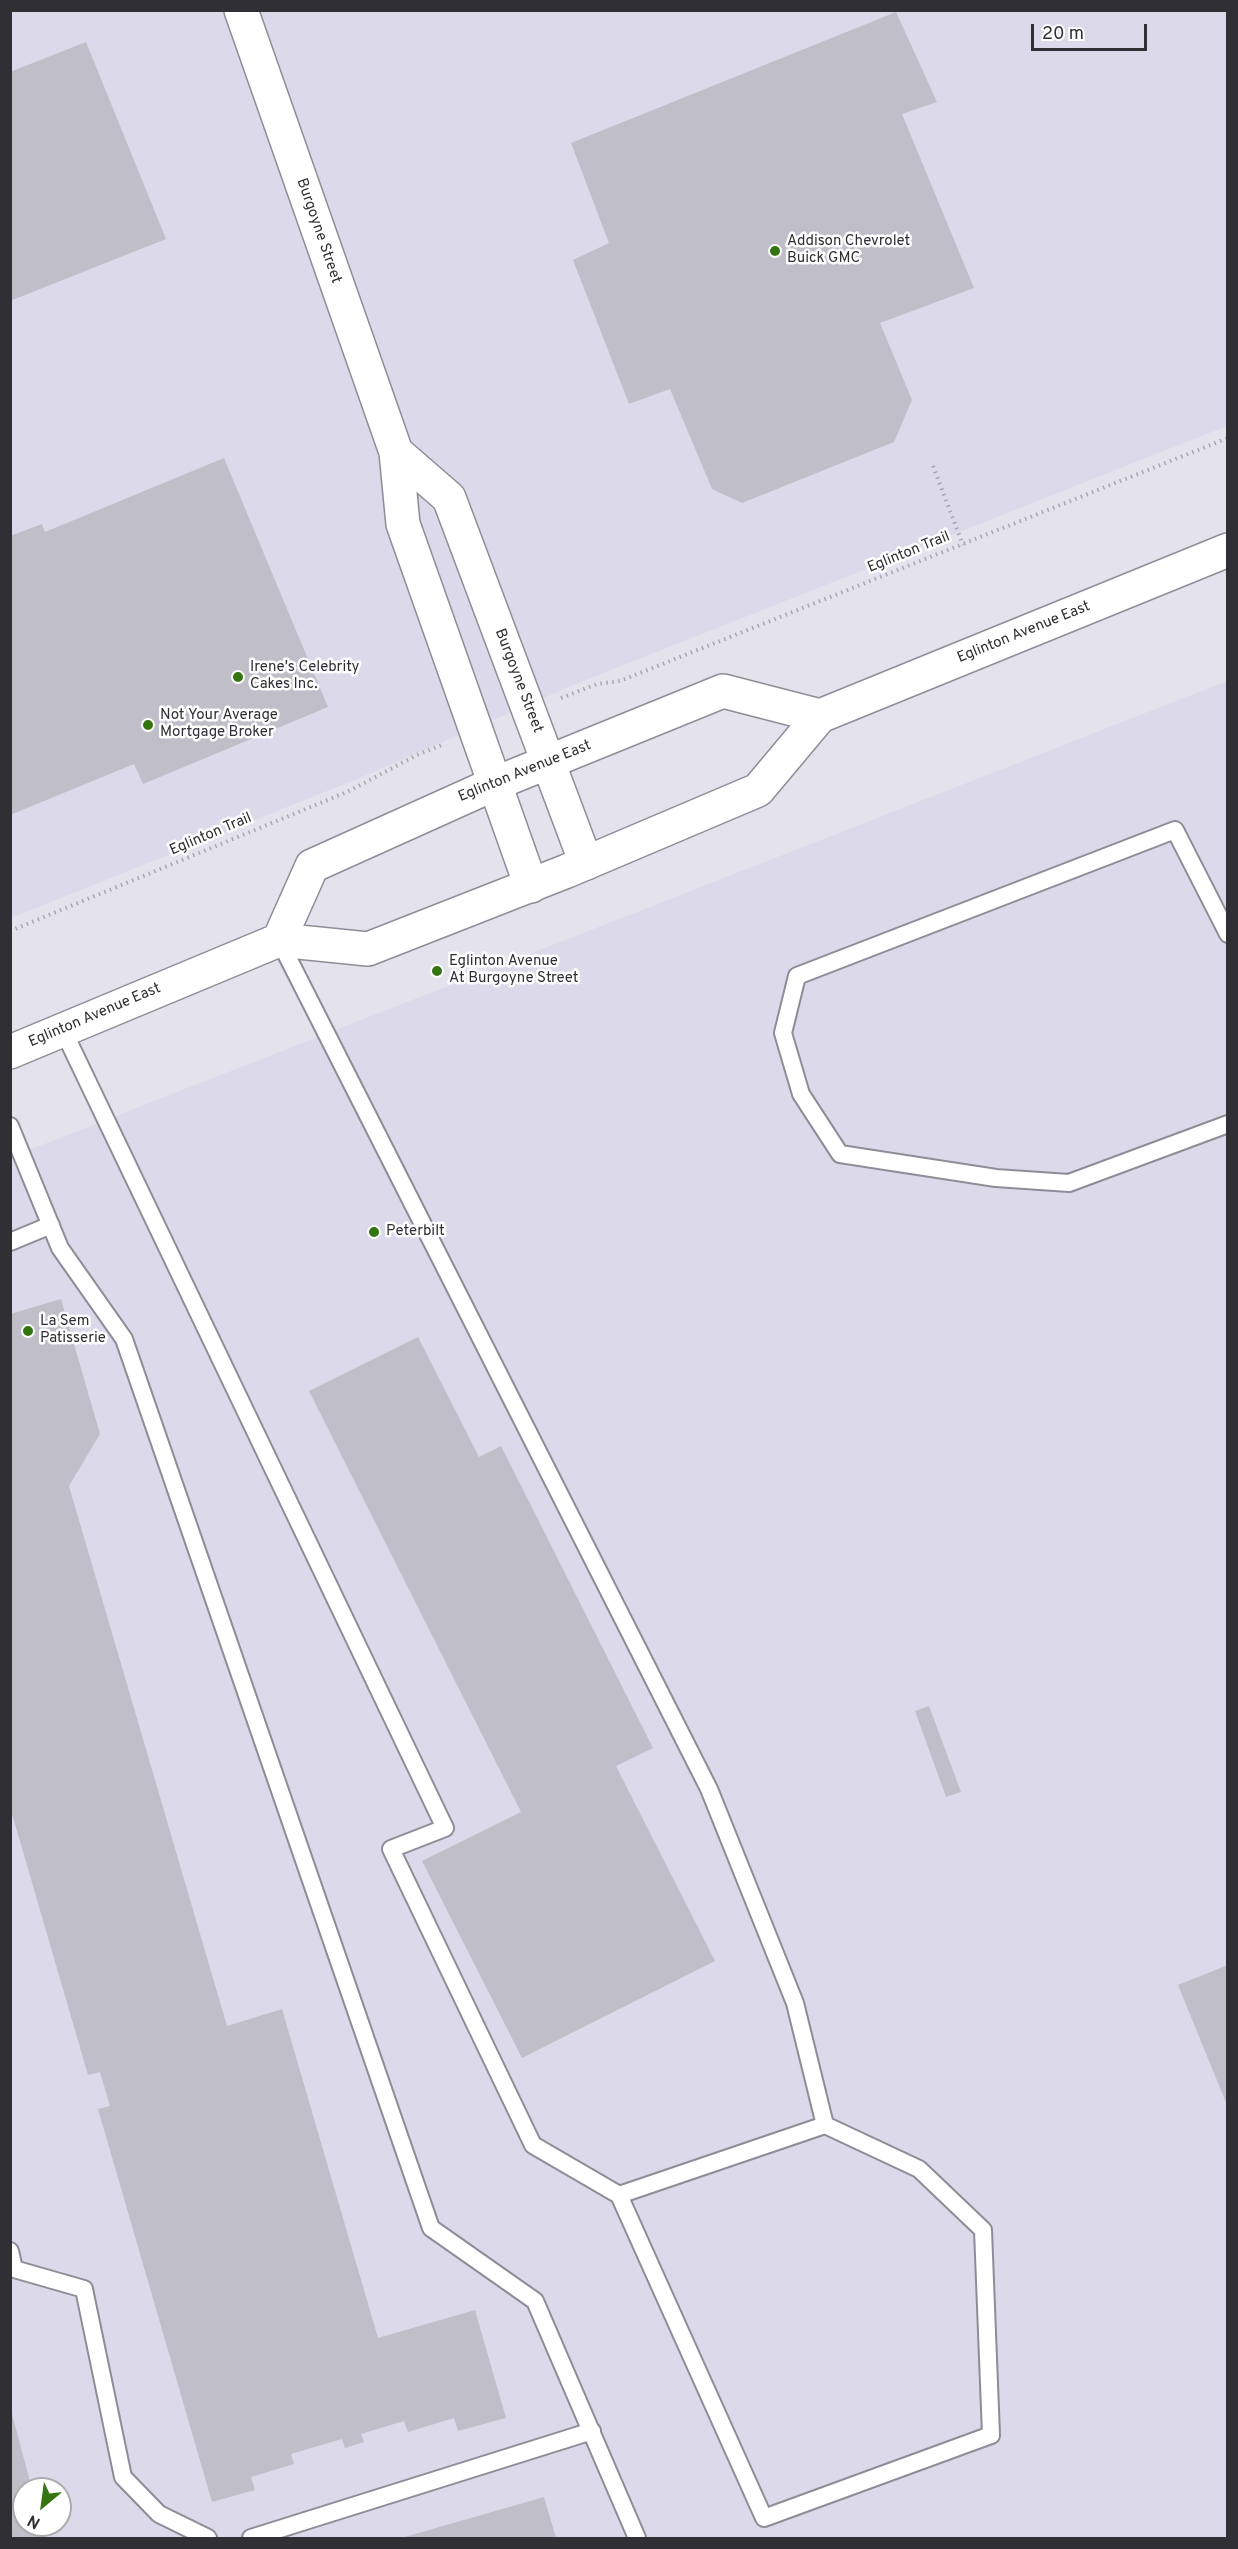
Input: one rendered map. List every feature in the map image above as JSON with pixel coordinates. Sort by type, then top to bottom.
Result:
[{"type":"main road","name":"Burgoyne Street","points":[[241,10],[396,452],[403,524],[531,886]]},
{"type":"main road","name":"Burgoyne Street","points":[[396,452],[449,498],[586,863]]},
{"type":"main road","name":"Eglinton Avenue East","points":[[10,1052],[279,940],[368,949],[531,886],[758,790],[820,716],[1227,550]]},
{"type":"main road","name":"Eglinton Avenue East","points":[[279,940],[312,866],[494,784],[723,691],[820,716]]},
{"type":"lane","points":[[1227,934],[1175,830],[797,976],[783,1033],[801,1094],[840,1154],[996,1178],[1069,1183],[1227,1124]]},
{"type":"lane","points":[[279,940],[709,1789],[795,2003],[825,2125]]},
{"type":"lane","points":[[63,1030],[445,1828],[391,1849],[533,2145],[619,2195],[764,2518],[991,2435],[983,2230],[919,2169],[825,2125],[619,2195]]},
{"type":"lane","points":[[10,1126],[60,1248],[124,1339],[431,2228],[535,2301],[637,2538]]},
{"type":"lane","points":[[10,1242],[51,1225]]},
{"type":"lane","points":[[10,2252],[14,2269],[84,2289],[123,2477],[159,2514],[208,2538]]},
{"type":"lane","points":[[251,2538],[592,2432]]},
{"type":"path","name":"Eglinton Trail","points":[[597,684],[620,681],[1227,438]]},
{"type":"path","points":[[933,466],[963,545]]},
{"type":"path","name":"Eglinton Trail","points":[[10,931],[347,792],[417,755]]},
{"type":"shaded area","points":[[11,11],[1227,11],[1227,426],[571,686],[362,777],[11,918]]},
{"type":"shaded area","points":[[1227,681],[1227,2538],[11,2538],[11,1157]]},
{"type":"building","name":"Addison Chevrolet Buick GMC","points":[[896,12],[937,102],[902,114],[974,288],[880,323],[912,400],[894,442],[742,503],[712,489],[670,389],[629,404],[573,260],[609,243],[571,143]]},
{"type":"building","points":[[86,42],[166,239],[10,301],[10,72]]},
{"type":"building","points":[[224,458],[328,707],[143,784],[134,764],[10,815],[10,536],[42,524],[45,532]]},
{"type":"building","points":[[61,1299],[100,1434],[69,1486],[227,2026],[282,2009],[378,2338],[475,2310],[506,2418],[458,2431],[454,2418],[408,2432],[404,2421],[361,2434],[364,2442],[345,2448],[342,2439],[291,2454],[294,2464],[251,2477],[255,2490],[212,2502],[98,2109],[110,2106],[100,2072],[88,2075],[10,1807],[10,1314]]},
{"type":"building","points":[[418,1337],[479,1457],[501,1446],[653,1748],[616,1766],[715,1961],[522,2058],[422,1861],[521,1812],[309,1391]]},
{"type":"building","points":[[929,1706],[961,1792],[946,1797],[915,1711]]},
{"type":"building","points":[[1228,1965],[1228,2105],[1227,2105],[1178,1985]]},
{"type":"building","points":[[11,2410],[29,2477],[12,2477],[12,2537],[46,2538],[10,2538]]},
{"type":"building","points":[[544,2497],[556,2538],[401,2538]]},
{"type":"place","name":"Addison Chevrolet Buick GMC","points":[[775,251]]},
{"type":"place","name":"Irene's Celebrity Cakes Inc.","points":[[238,677]]},
{"type":"place","name":"Not Your Average Mortgage Broker","points":[[148,725]]},
{"type":"place","name":"Eglinton Avenue At Burgoyne Street","points":[[437,971]]},
{"type":"place","name":"Peterbilt","points":[[374,1232]]},
{"type":"place","name":"La Sem Patisserie","points":[[28,1331]]}]
